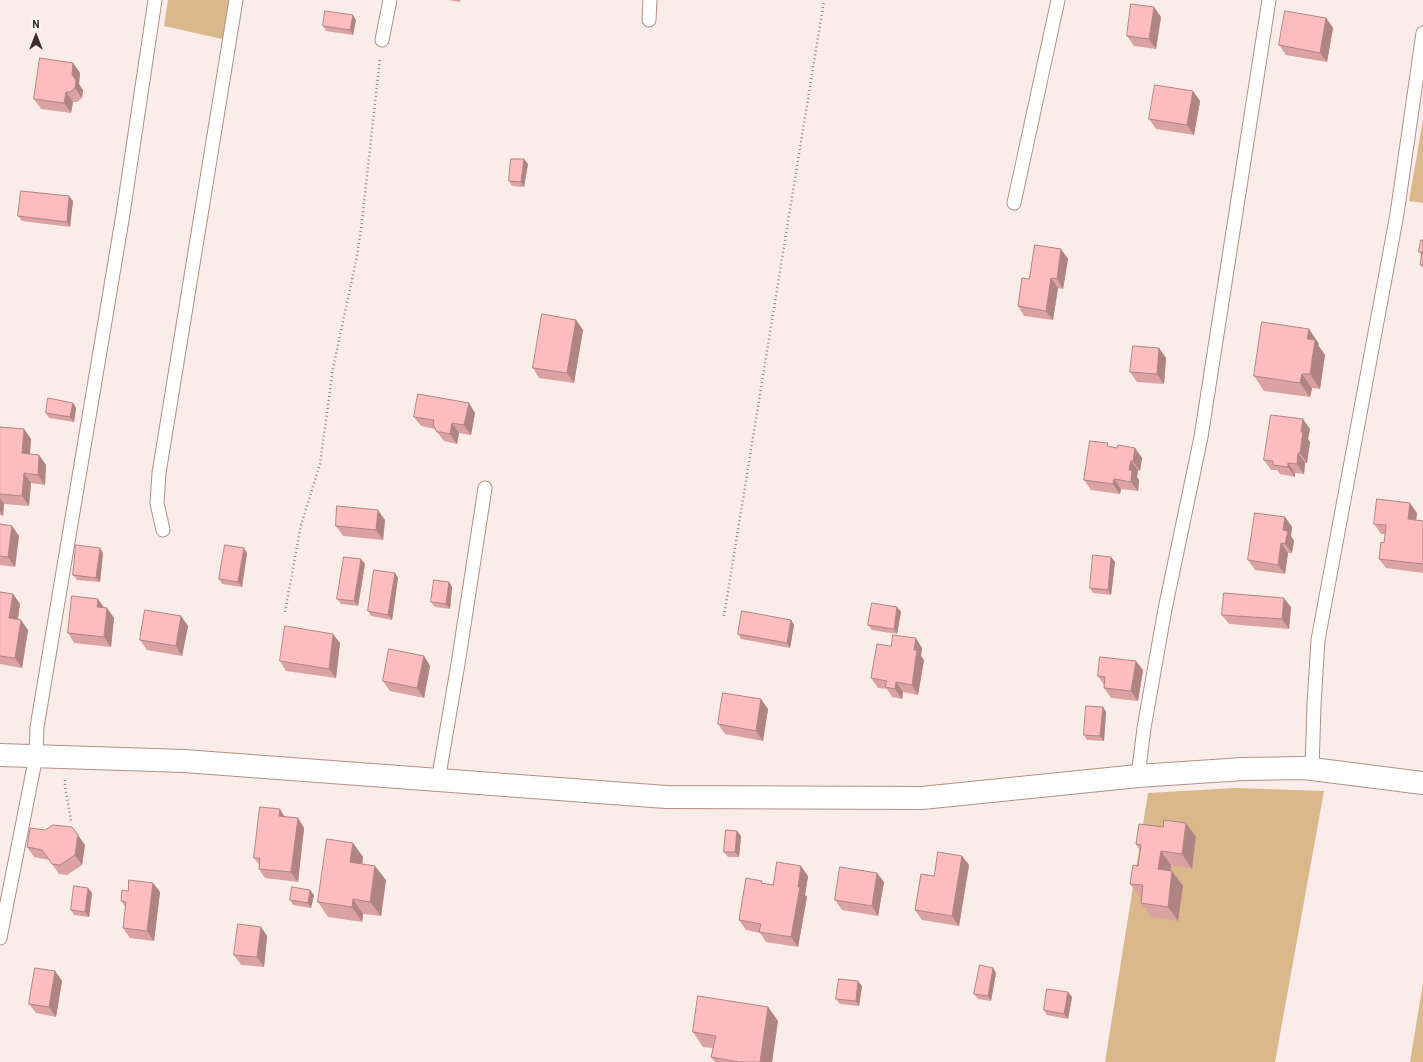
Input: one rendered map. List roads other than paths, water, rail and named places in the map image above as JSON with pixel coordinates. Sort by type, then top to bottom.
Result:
[{"type":"street","points":[[0,755],[184,762],[666,797],[922,798],[1138,776],[1243,769],[1312,769],[1423,783]]},
{"type":"lane","points":[[0,938],[36,756],[37,727],[123,214],[155,0]]},
{"type":"lane","points":[[164,530],[157,504],[159,473],[236,0]]},
{"type":"lane","points":[[382,40],[390,0]]},
{"type":"lane","points":[[649,20],[650,0]]},
{"type":"lane","points":[[1014,203],[1058,0]]},
{"type":"lane","points":[[1138,776],[1144,728],[1165,609],[1201,437],[1270,0]]},
{"type":"lane","points":[[1312,769],[1318,640],[1397,214],[1423,33]]},
{"type":"lane","points":[[438,781],[461,648],[485,488]]}]
